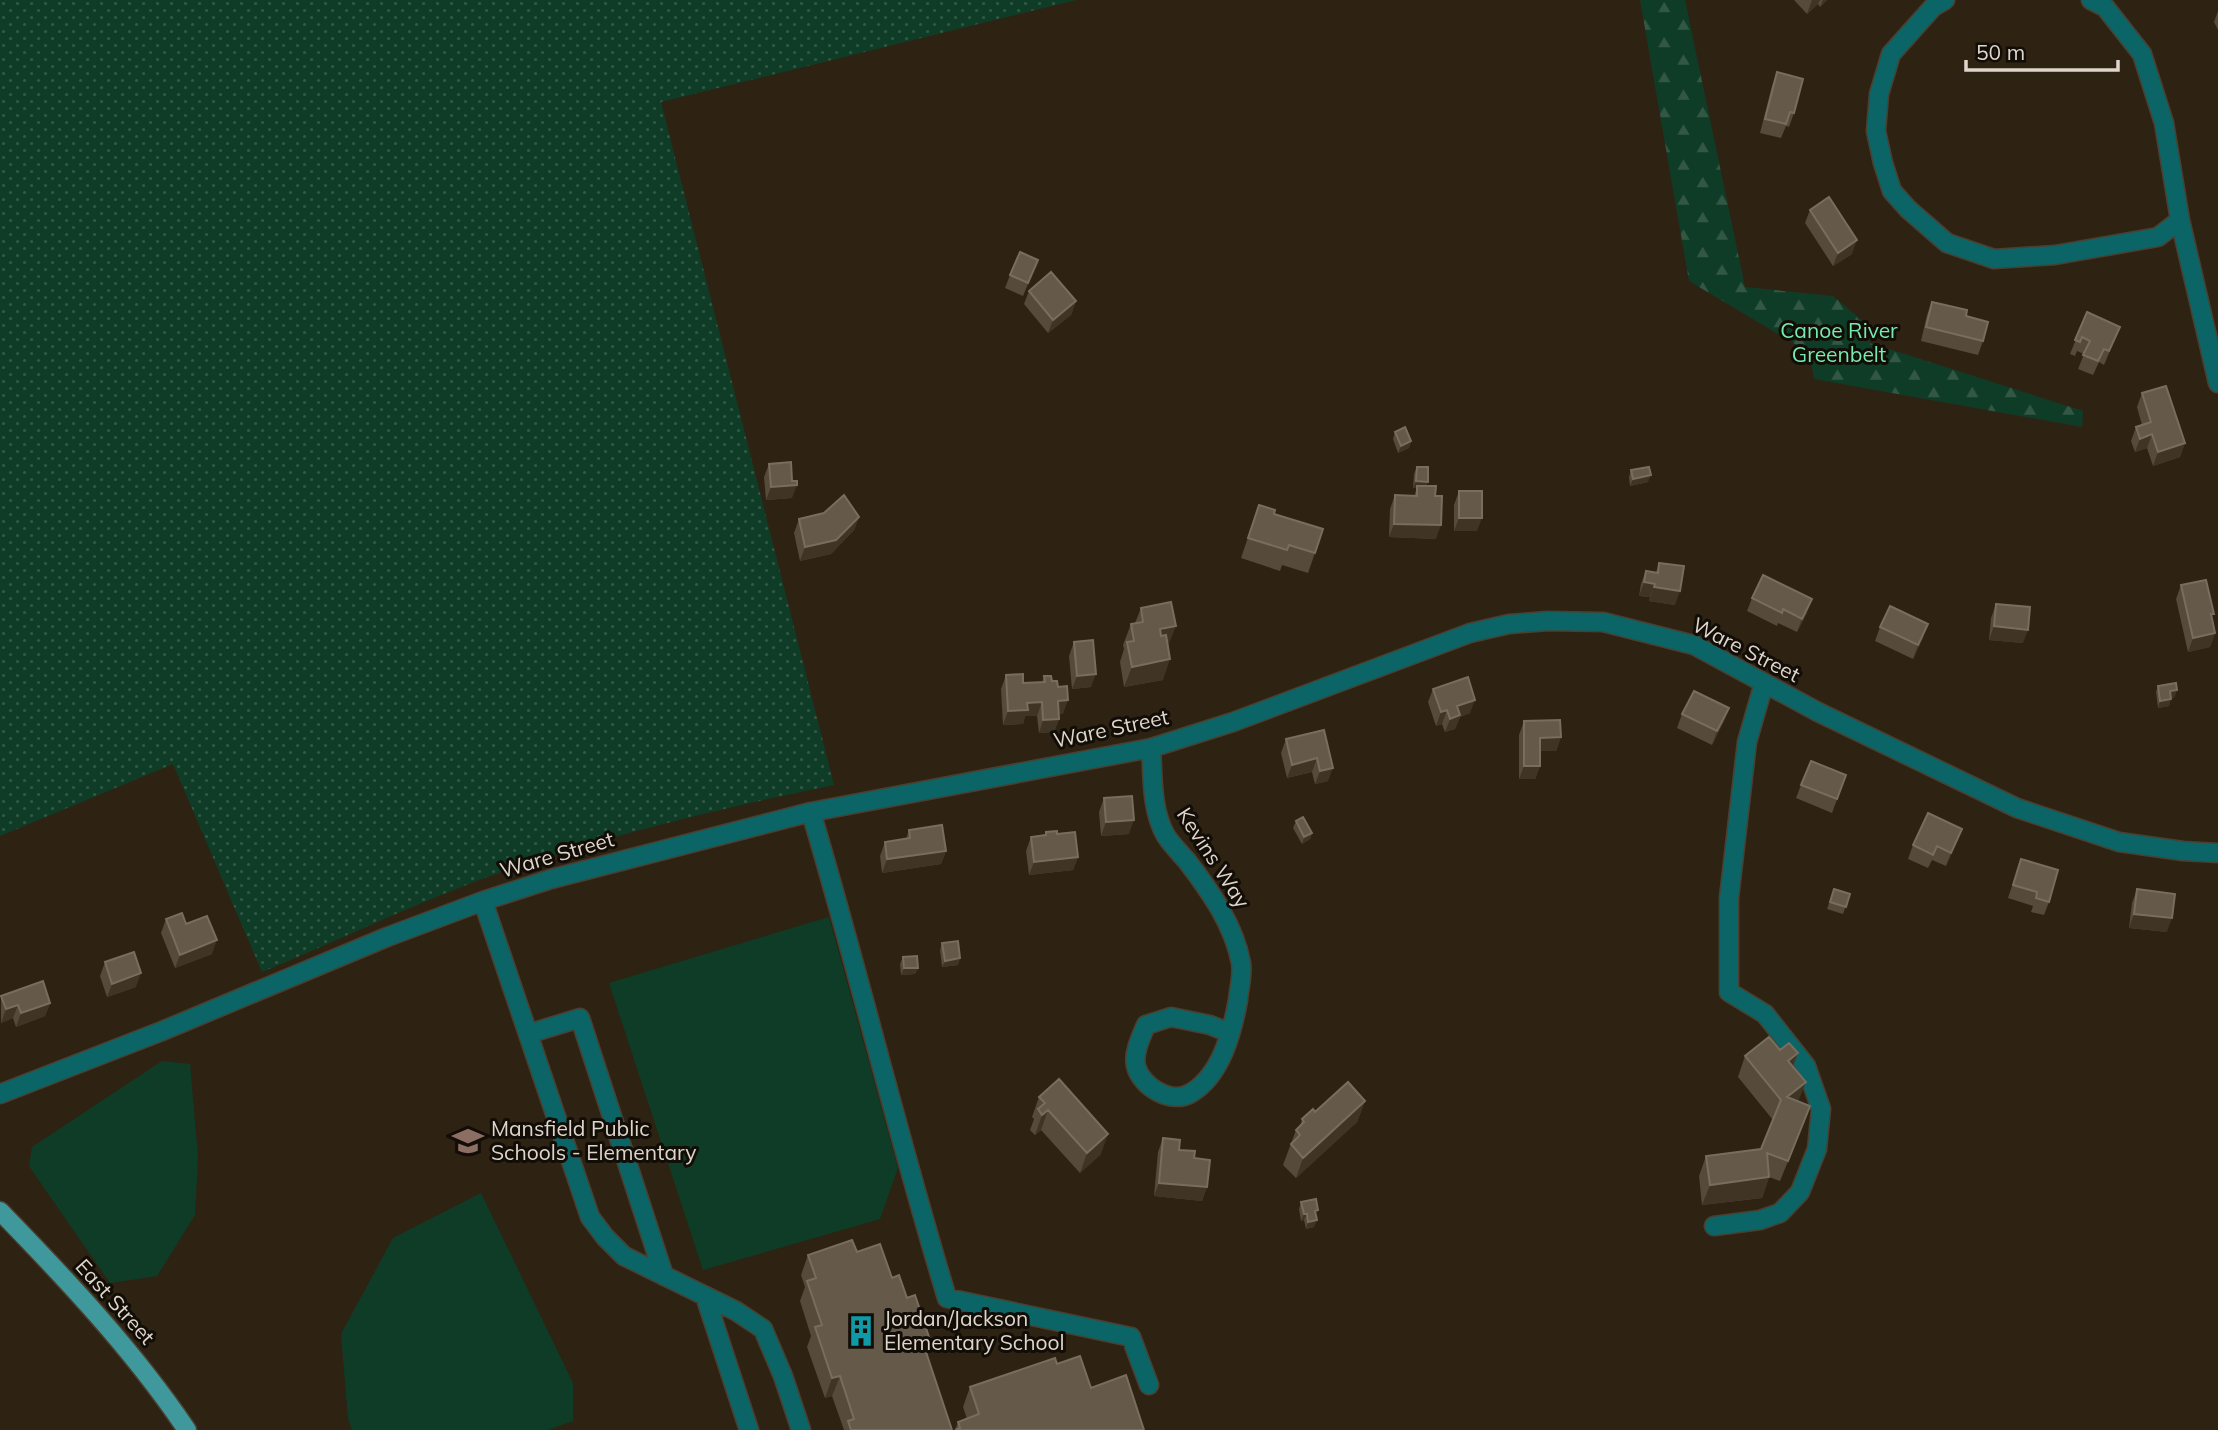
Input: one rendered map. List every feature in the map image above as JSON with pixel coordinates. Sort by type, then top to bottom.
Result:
[{"type":"main road","name":"East Street","points":[[0,1211],[143,1367],[187,1430]]},
{"type":"street","points":[[1945,0],[1933,7],[1891,54],[1879,94],[1876,131],[1883,163],[1892,191],[1908,209],[1947,243],[1994,259],[2055,255],[2158,237],[2180,219]]},
{"type":"street","points":[[2091,0],[2105,7],[2142,54],[2164,123],[2180,219],[2218,383]]},
{"type":"street","name":"Ware Street","points":[[0,1094],[162,1031],[387,937],[483,901],[617,861],[811,812],[1151,748],[1233,722],[1433,646],[1509,624],[1548,621],[1603,622],[1694,645],[1818,712],[2017,808],[2119,842],[2218,853]]},
{"type":"street","points":[[1714,1226],[1760,1220],[1780,1213],[1800,1192],[1817,1149],[1821,1109],[1806,1066],[1765,1014],[1729,992],[1731,885],[1747,743],[1764,683]]},
{"type":"street","name":"Kevins Way","points":[[1151,748],[1155,808],[1166,835],[1210,892],[1229,925],[1242,965],[1230,1033],[1214,1072],[1189,1095],[1166,1096],[1146,1083],[1136,1066],[1138,1043],[1146,1025],[1171,1017],[1210,1025],[1230,1033]]},
{"type":"street","points":[[811,812],[947,1298],[1130,1337],[1149,1385]]},
{"type":"street","points":[[483,901],[590,1217],[624,1256],[736,1311],[762,1329],[783,1376],[801,1430]]},
{"type":"street","points":[[528,1034],[580,1018],[664,1276]]},
{"type":"street","points":[[705,1296],[749,1430]]},
{"type":"green space","points":[[0,0],[1076,0],[661,102],[834,785],[674,821],[516,867],[420,904],[262,972],[173,764],[0,836]]},
{"type":"green space","name":"Canoe River Greenbelt","points":[[1640,0],[1685,0],[1745,287],[1833,296],[1871,328],[1870,343],[2083,411],[2082,427],[1814,379],[1810,353],[1689,281]]},
{"type":"green space","points":[[829,917],[898,1168],[880,1219],[703,1270],[609,983]]},
{"type":"green space","points":[[162,1061],[190,1064],[198,1157],[195,1215],[157,1276],[110,1283],[29,1166],[32,1147]]},
{"type":"green space","points":[[481,1193],[573,1383],[573,1421],[548,1430],[352,1430],[348,1418],[341,1334],[393,1238]]},
{"type":"building","points":[[1777,72],[1803,79],[1794,113],[1790,112],[1786,124],[1765,119]]},
{"type":"building","points":[[1829,197],[1857,240],[1838,253],[1810,210]]},
{"type":"building","points":[[1020,252],[1038,260],[1028,283],[1010,275]]},
{"type":"building","points":[[1051,272],[1076,301],[1053,320],[1029,291]]},
{"type":"building","points":[[1932,302],[1967,310],[1966,316],[1988,322],[1983,341],[1926,327]]},
{"type":"building","points":[[2087,312],[2120,327],[2109,351],[2104,349],[2098,361],[2083,355],[2090,341],[2082,337],[2080,342],[2075,340]]},
{"type":"building","points":[[2166,386],[2185,443],[2158,452],[2152,434],[2140,439],[2136,427],[2151,422],[2142,393]]},
{"type":"building","points":[[1405,427],[1411,441],[1401,446],[1395,432]]},
{"type":"building","points":[[791,462],[792,481],[797,481],[797,485],[771,487],[769,464]]},
{"type":"building","points":[[1417,467],[1428,467],[1428,482],[1416,481]]},
{"type":"building","points":[[1649,467],[1651,475],[1633,479],[1631,470]]},
{"type":"building","points":[[1417,486],[1436,486],[1435,496],[1442,496],[1441,525],[1394,524],[1395,495],[1417,496]]},
{"type":"building","points":[[1459,491],[1482,491],[1482,518],[1459,518]]},
{"type":"building","points":[[844,495],[859,517],[836,540],[805,547],[799,519],[824,513]]},
{"type":"building","points":[[1259,505],[1275,510],[1274,514],[1323,529],[1315,553],[1289,545],[1287,550],[1248,538]]},
{"type":"building","points":[[1659,563],[1684,566],[1680,591],[1654,587],[1655,584],[1644,582],[1646,571],[1658,573]]},
{"type":"building","points":[[1763,575],[1812,599],[1802,619],[1783,609],[1782,613],[1752,598]]},
{"type":"building","points":[[2206,580],[2214,614],[2211,614],[2215,633],[2193,638],[2181,585]]},
{"type":"building","points":[[1171,602],[1176,626],[1160,629],[1161,636],[1166,635],[1170,659],[1132,667],[1127,642],[1134,641],[1131,624],[1143,622],[1141,608]]},
{"type":"building","points":[[1996,604],[2030,607],[2028,630],[1994,626]]},
{"type":"building","points":[[1890,606],[1928,624],[1918,645],[1880,627]]},
{"type":"building","points":[[1093,640],[1096,674],[1077,676],[1074,642]]},
{"type":"building","points":[[1023,674],[1023,683],[1045,682],[1044,676],[1051,676],[1052,681],[1057,681],[1058,687],[1067,686],[1068,700],[1058,701],[1059,719],[1043,720],[1042,702],[1027,703],[1028,710],[1008,711],[1006,675]]},
{"type":"building","points":[[1468,677],[1475,700],[1457,706],[1460,715],[1450,719],[1447,710],[1441,712],[1433,689]]},
{"type":"building","points":[[2176,683],[2177,690],[2170,691],[2171,699],[2160,701],[2158,686]]},
{"type":"building","points":[[1694,691],[1729,708],[1717,731],[1682,714]]},
{"type":"building","points":[[1560,720],[1561,737],[1540,738],[1540,766],[1524,766],[1524,721]]},
{"type":"building","points":[[1324,730],[1333,768],[1320,771],[1317,758],[1292,765],[1286,739]]},
{"type":"building","points":[[1811,761],[1846,775],[1837,799],[1801,785]]},
{"type":"building","points":[[1132,796],[1134,820],[1106,822],[1104,798]]},
{"type":"building","points":[[1928,813],[1962,829],[1951,853],[1937,846],[1933,855],[1913,845]]},
{"type":"building","points":[[1303,817],[1312,833],[1304,837],[1296,821]]},
{"type":"building","points":[[942,825],[946,851],[887,859],[885,842],[910,838],[909,830]]},
{"type":"building","points":[[1057,831],[1057,834],[1075,832],[1078,857],[1034,862],[1031,837]]},
{"type":"building","points":[[2021,859],[2058,870],[2049,902],[2036,898],[2037,892],[2013,885]]},
{"type":"building","points":[[1834,889],[1850,894],[1846,907],[1830,902]]},
{"type":"building","points":[[2137,889],[2175,894],[2172,918],[2134,914]]},
{"type":"building","points":[[182,913],[186,924],[207,916],[217,940],[180,955],[166,919]]},
{"type":"building","points":[[958,941],[960,958],[945,961],[942,943]]},
{"type":"building","points":[[134,952],[141,973],[112,984],[105,962]]},
{"type":"building","points":[[917,956],[918,968],[904,968],[903,957]]},
{"type":"building","points":[[43,981],[50,1003],[21,1013],[18,1005],[6,1009],[1,996]]},
{"type":"building","points":[[1769,1037],[1780,1050],[1789,1043],[1798,1053],[1788,1061],[1806,1082],[1787,1097],[1810,1106],[1788,1161],[1767,1153],[1769,1177],[1710,1185],[1706,1156],[1761,1149],[1781,1100],[1745,1056]]},
{"type":"building","points":[[1059,1079],[1108,1134],[1087,1153],[1048,1110],[1042,1115],[1038,1109],[1045,1103],[1039,1097]]},
{"type":"building","points":[[1348,1082],[1365,1101],[1303,1158],[1291,1144],[1300,1135],[1296,1130],[1304,1122],[1302,1119],[1313,1109],[1315,1112]]},
{"type":"building","points":[[1163,1138],[1180,1140],[1179,1150],[1195,1151],[1194,1158],[1210,1160],[1207,1187],[1159,1183]]},
{"type":"building","points":[[1316,1199],[1317,1220],[1308,1222],[1301,1202]]},
{"type":"building","name":"Jordan/Jackson Elementary School","points":[[852,1240],[857,1252],[880,1244],[892,1278],[899,1275],[907,1298],[915,1295],[931,1343],[924,1346],[952,1430],[851,1430],[848,1421],[854,1419],[840,1376],[832,1378],[815,1327],[822,1325],[807,1281],[816,1278],[808,1255]]},
{"type":"building","name":"Jordan/Jackson Elementary School","points":[[1080,1356],[1091,1388],[1126,1375],[1144,1430],[955,1430],[960,1428],[958,1422],[979,1414],[970,1387],[1055,1358],[1057,1364]]},
{"type":"place","name":"Mansfield Public Schools - Elementary","points":[[468,1141]]},
{"type":"place","name":"Jordan/Jackson Elementary School","points":[[861,1331]]}]
